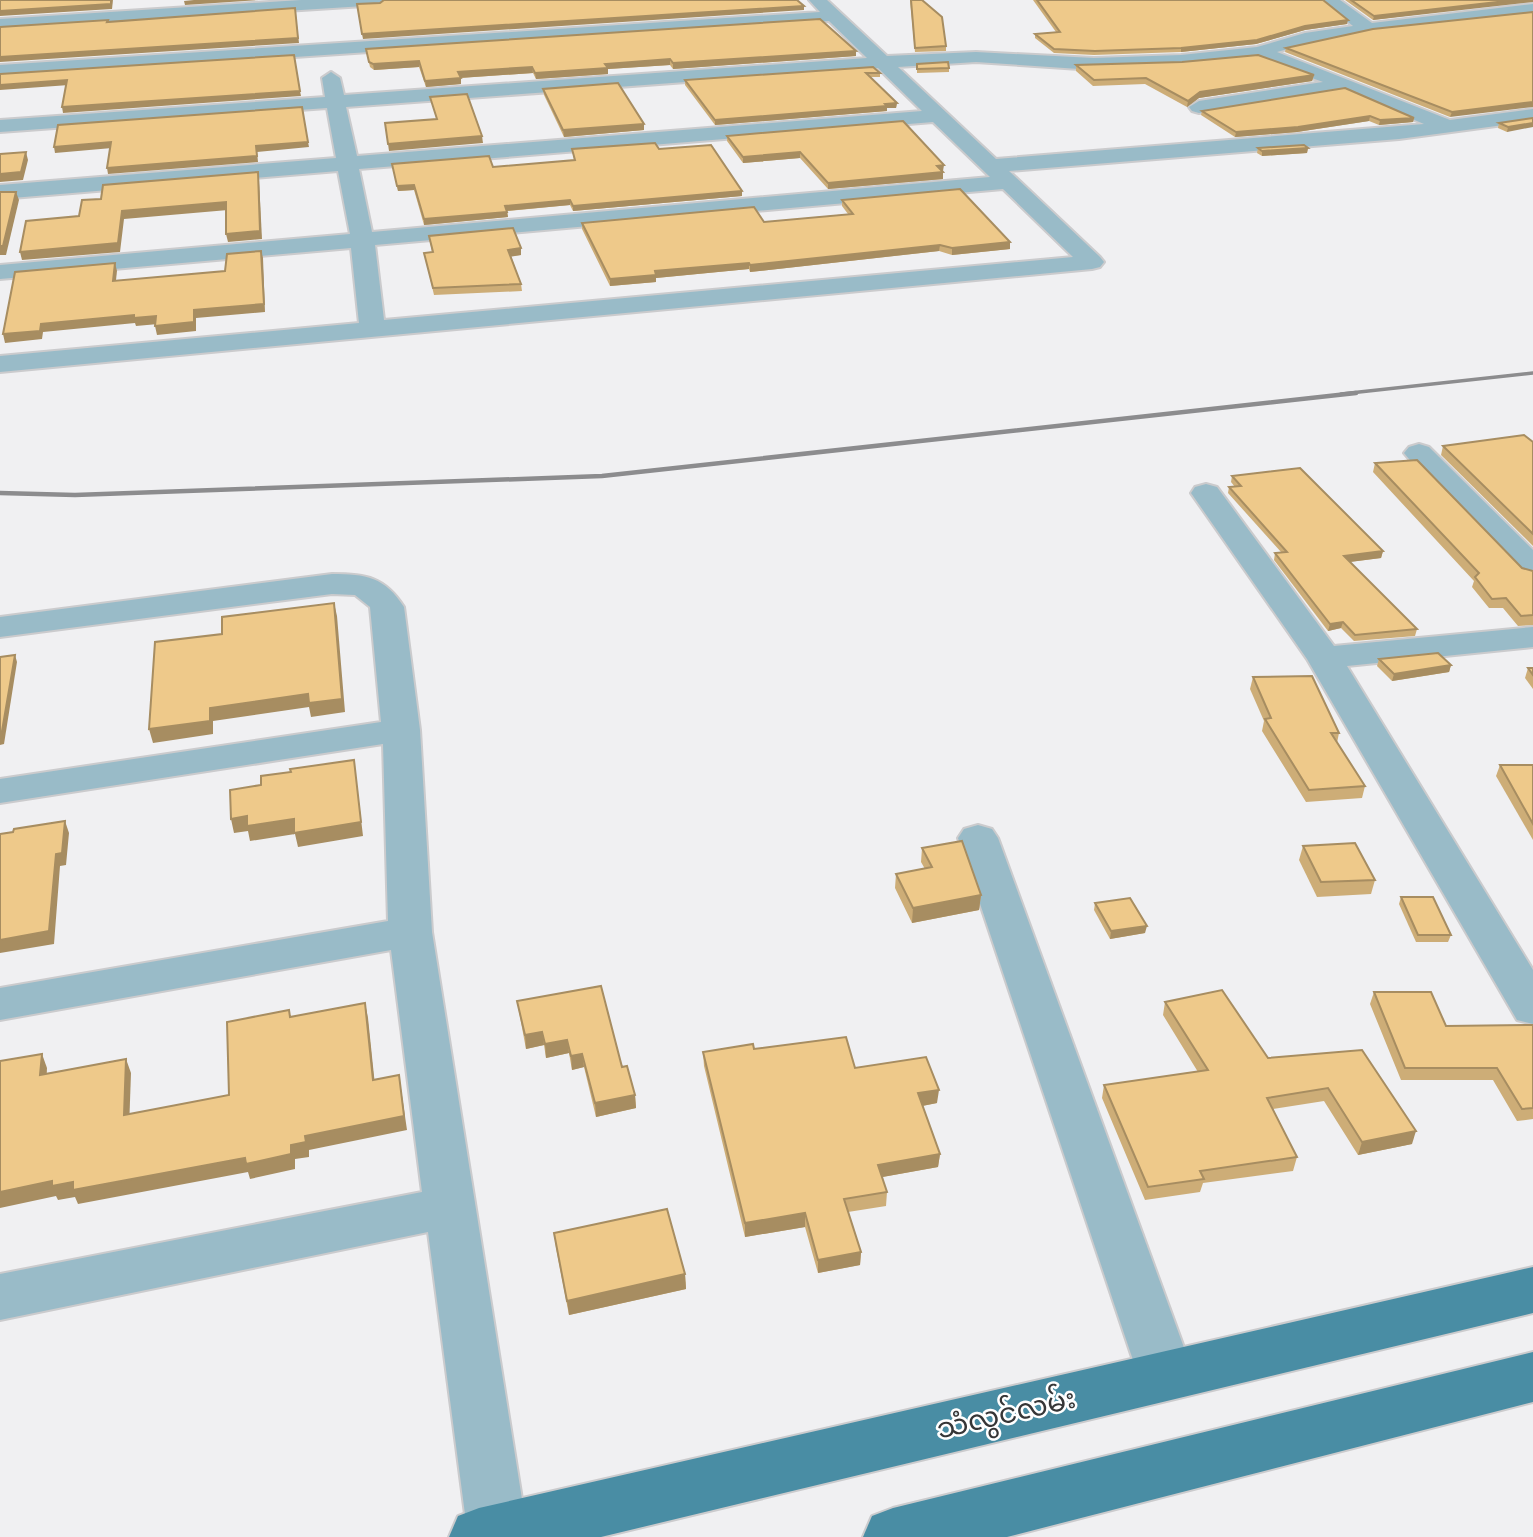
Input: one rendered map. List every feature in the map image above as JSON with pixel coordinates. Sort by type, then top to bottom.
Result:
[{"type":"main road","name":"သံလွင်လမ်း","points":[[492,1536],[1533,1290]]},
{"type":"main road","points":[[893,1537],[1533,1377]]},
{"type":"street","points":[[0,24],[145,8],[380,0]]},
{"type":"street","points":[[0,364],[1091,262],[817,0]]},
{"type":"street","points":[[1329,0],[1368,28]]},
{"type":"street","points":[[1454,0],[1489,14]]},
{"type":"street","points":[[319,2],[346,165],[362,238],[372,328]]},
{"type":"street","points":[[0,127],[881,62],[976,57],[1094,64],[1181,60],[1259,52],[1305,38],[1368,28],[1533,9]]},
{"type":"street","points":[[0,71],[832,16]]},
{"type":"street","points":[[1259,52],[1447,126]]},
{"type":"street","points":[[1199,107],[1346,84]]},
{"type":"street","points":[[0,272],[1399,133],[1533,114]]},
{"type":"street","points":[[0,192],[940,116]]},
{"type":"street","points":[[1419,453],[1533,569]]},
{"type":"street","points":[[1206,493],[1324,658],[1533,1008]]},
{"type":"street","points":[[0,627],[332,584],[372,588],[381,596],[387,607],[401,730],[410,933],[450,1208],[492,1536]]},
{"type":"street","points":[[1324,658],[1533,637]]},
{"type":"street","points":[[0,791],[401,730]]},
{"type":"street","points":[[978,838],[1166,1375]]},
{"type":"street","points":[[0,1004],[410,933]]},
{"type":"street","points":[[0,1297],[450,1208]]},
{"type":"building","points":[[0,0],[111,0],[111,4],[0,11]]},
{"type":"building","points":[[384,0],[797,0],[804,6],[362,34],[357,4],[380,3]]},
{"type":"building","points":[[911,0],[922,0],[942,17],[946,46],[915,48]]},
{"type":"building","points":[[1037,0],[1323,0],[1348,20],[1305,26],[1257,40],[1181,48],[1095,51],[1054,49],[1035,34],[1060,32]]},
{"type":"building","points":[[1351,0],[1515,0],[1374,16]]},
{"type":"building","points":[[295,8],[298,38],[0,57],[0,27]]},
{"type":"building","points":[[1533,12],[1533,102],[1452,112],[1286,48],[1373,29]]},
{"type":"building","points":[[820,19],[856,51],[673,63],[670,59],[605,64],[608,68],[535,73],[532,67],[458,72],[461,78],[425,81],[419,61],[373,64],[369,62],[366,49]]},
{"type":"building","points":[[294,55],[300,91],[62,107],[67,80],[0,85],[0,74]]},
{"type":"building","points":[[1258,55],[1314,75],[1200,92],[1188,101],[1146,78],[1094,80],[1076,65],[1182,62]]},
{"type":"building","points":[[948,62],[949,68],[917,69],[917,64]]},
{"type":"building","points":[[873,67],[880,73],[866,73],[897,103],[715,120],[685,80]]},
{"type":"building","points":[[618,83],[644,124],[563,130],[543,89]]},
{"type":"building","points":[[1345,88],[1414,118],[1380,120],[1370,116],[1298,127],[1236,132],[1202,111]]},
{"type":"building","points":[[467,94],[482,136],[388,144],[385,123],[437,119],[430,97]]},
{"type":"building","points":[[302,107],[308,142],[256,146],[257,156],[107,168],[111,142],[54,147],[58,125]]},
{"type":"building","points":[[1533,118],[1533,123],[1508,127],[1499,123]]},
{"type":"building","points":[[903,121],[944,165],[937,166],[943,172],[828,183],[800,152],[743,157],[727,136]]},
{"type":"building","points":[[655,143],[659,149],[711,145],[742,191],[573,206],[570,200],[505,206],[507,212],[424,219],[414,185],[397,186],[392,164],[489,156],[493,167],[575,160],[572,149]]},
{"type":"building","points":[[1304,145],[1308,148],[1262,151],[1258,148]]},
{"type":"building","points":[[26,152],[21,172],[0,174],[0,154]]},
{"type":"building","points":[[258,172],[260,231],[226,234],[226,202],[122,211],[118,243],[20,252],[26,221],[79,216],[82,200],[101,199],[103,185]]},
{"type":"building","points":[[960,189],[1010,242],[952,248],[940,245],[750,265],[655,271],[656,275],[610,279],[582,223],[754,207],[764,222],[853,214],[842,200]]},
{"type":"building","points":[[0,192],[16,192],[3,246],[0,246]]},
{"type":"building","points":[[513,228],[521,248],[508,250],[521,284],[433,288],[424,253],[433,252],[429,236]]},
{"type":"building","points":[[261,251],[264,304],[194,310],[194,322],[155,326],[156,316],[134,318],[134,315],[41,324],[40,331],[3,334],[15,272],[115,263],[113,281],[225,271],[227,254]]},
{"type":"building","points":[[1524,435],[1533,442],[1533,534],[1443,446]]},
{"type":"building","points":[[1417,460],[1522,568],[1533,571],[1533,615],[1521,616],[1506,598],[1492,599],[1475,577],[1479,573],[1375,463]]},
{"type":"building","points":[[1300,468],[1383,551],[1344,556],[1417,629],[1355,635],[1343,622],[1330,624],[1275,553],[1287,552],[1229,487],[1241,486],[1232,476]]},
{"type":"building","points":[[334,603],[342,699],[309,703],[308,694],[210,708],[210,721],[149,729],[155,642],[222,634],[222,617]]},
{"type":"building","points":[[1438,653],[1451,665],[1394,674],[1379,659]]},
{"type":"building","points":[[15,655],[1,737],[0,738],[0,657]]},
{"type":"building","points":[[1312,676],[1339,733],[1331,733],[1365,786],[1309,790],[1265,719],[1271,718],[1253,677]]},
{"type":"building","points":[[354,760],[361,822],[294,833],[294,819],[247,826],[247,816],[231,819],[230,790],[261,785],[261,776]]},
{"type":"building","points":[[1500,765],[1533,765],[1533,824]]},
{"type":"building","points":[[65,821],[62,853],[56,854],[49,931],[0,940],[0,834],[13,832],[14,829]]},
{"type":"building","points":[[962,841],[981,895],[913,908],[896,874],[932,867],[922,848]]},
{"type":"building","points":[[1355,843],[1375,880],[1321,882],[1303,846]]},
{"type":"building","points":[[1401,897],[1433,897],[1451,935],[1418,935]]},
{"type":"building","points":[[1130,898],[1147,926],[1111,931],[1095,903]]},
{"type":"building","points":[[601,986],[622,1067],[627,1066],[635,1095],[595,1103],[582,1054],[571,1056],[567,1040],[545,1044],[542,1032],[525,1035],[517,1001]]},
{"type":"building","points":[[1222,990],[1268,1058],[1362,1050],[1416,1131],[1362,1142],[1328,1088],[1267,1098],[1297,1157],[1200,1171],[1204,1179],[1148,1187],[1104,1085],[1208,1070],[1165,1002]]},
{"type":"building","points":[[1374,992],[1431,992],[1446,1026],[1533,1025],[1533,1108],[1522,1109],[1497,1068],[1405,1068]]},
{"type":"building","points":[[365,1003],[373,1080],[399,1075],[404,1116],[305,1136],[306,1142],[291,1145],[291,1154],[246,1164],[245,1158],[73,1190],[73,1182],[52,1186],[52,1181],[0,1192],[0,1061],[42,1054],[40,1075],[126,1059],[124,1115],[229,1095],[227,1022],[289,1010],[290,1017]]},
{"type":"building","points":[[846,1037],[855,1068],[926,1057],[939,1090],[918,1093],[940,1154],[878,1165],[887,1192],[844,1199],[861,1252],[818,1260],[805,1213],[745,1223],[703,1052],[753,1044],[754,1049]]},
{"type":"building","points":[[667,1209],[685,1274],[567,1301],[554,1233]]},
{"type":"railway","points":[[1341,394],[1533,373]]},
{"type":"railway","points":[[0,493],[75,495],[602,476],[1356,393]]}]
